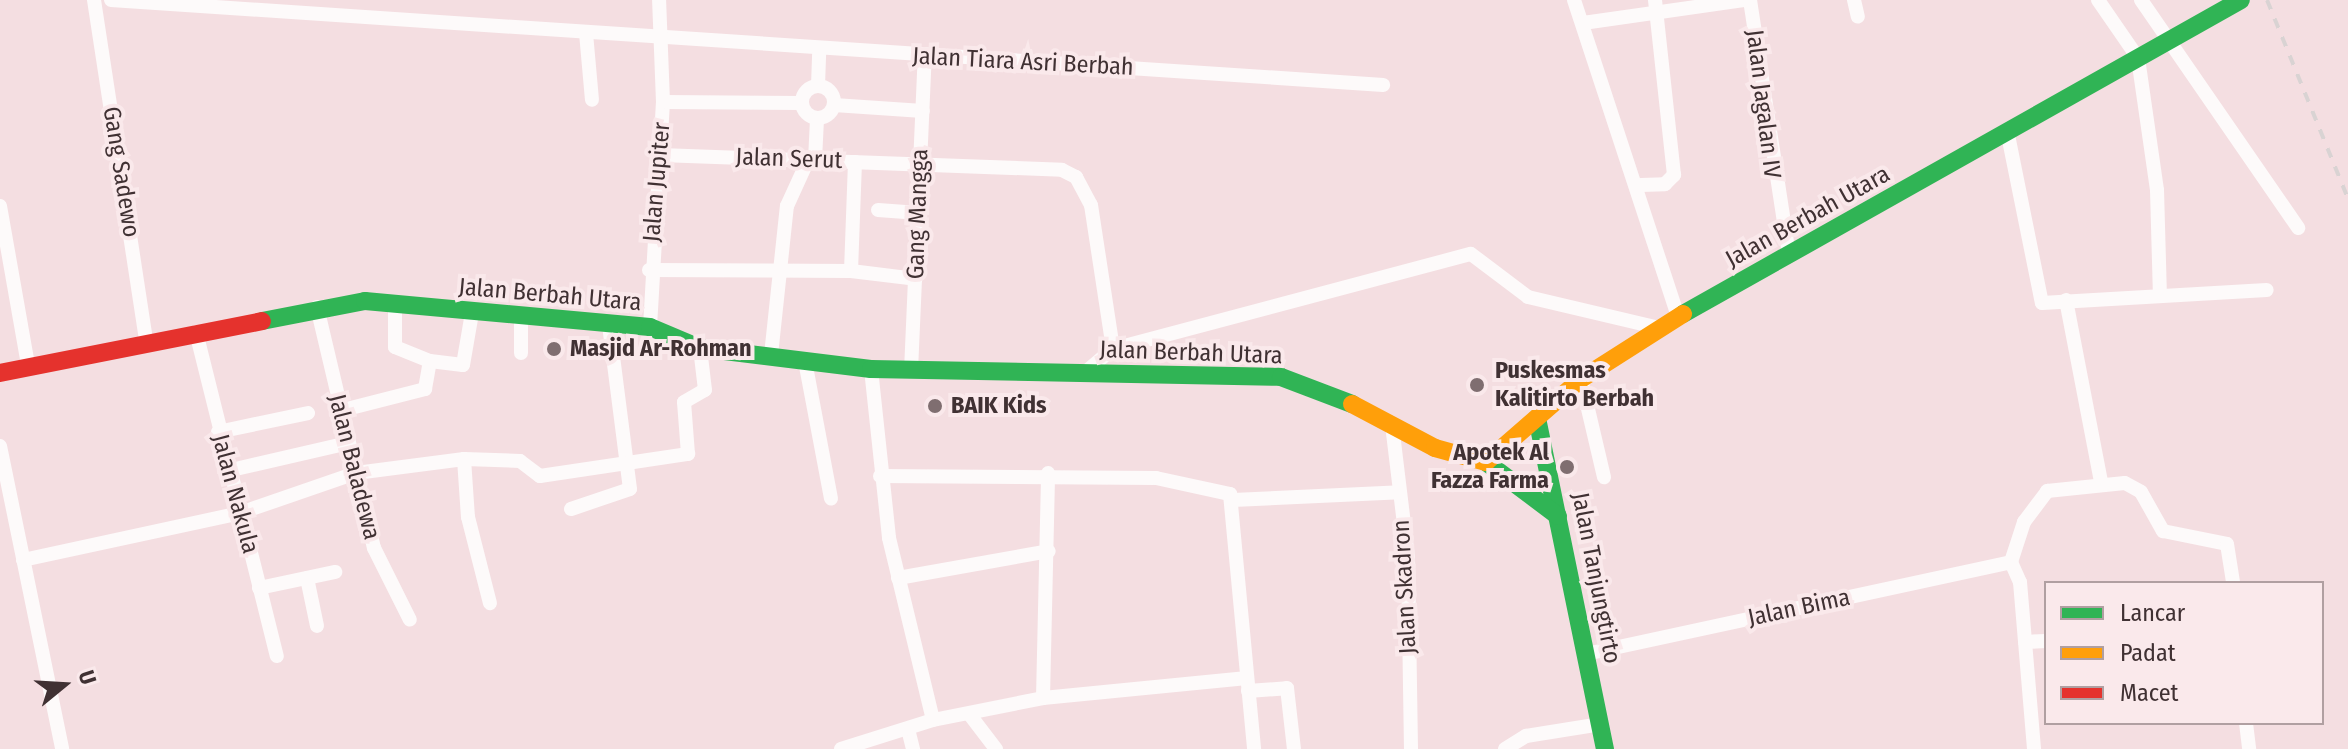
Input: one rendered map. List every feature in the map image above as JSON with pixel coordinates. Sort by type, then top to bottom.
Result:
[{"type":"main road","name":"Jalan Berbah Utara","points":[[0,373],[28,365],[147,345],[317,307],[395,304],[521,318],[650,327],[700,348],[871,369],[1281,377],[1486,462],[1581,379],[1659,328],[2008,135],[2241,0]]},
{"type":"main road","name":"Jalan Tanjungtirto","points":[[1537,418],[1605,749]]},
{"type":"main road","points":[[1486,462],[1558,516]]},
{"type":"street","name":"Gang Sadewo","points":[[94,0],[147,345]]},
{"type":"street","name":"Jalan Tiara Asri Berbah","points":[[111,0],[290,6],[819,52],[1383,85]]},
{"type":"street","name":"Jalan Jupiter","points":[[650,327],[649,270],[663,102],[663,37],[659,0]]},
{"type":"street","points":[[1574,0],[1641,185],[1678,317]]},
{"type":"street","points":[[1583,23],[1657,7],[1748,0]]},
{"type":"street","name":"Jalan Jagalan IV","points":[[1748,0],[1789,254]]},
{"type":"street","points":[[1854,0],[1858,17]]},
{"type":"street","points":[[2098,0],[2138,58],[2157,190],[2160,295]]},
{"type":"street","points":[[2141,0],[2167,42],[2298,228]]},
{"type":"street","points":[[1641,185],[1665,184],[1674,175],[1657,7]]},
{"type":"street","points":[[586,33],[592,100]]},
{"type":"street","points":[[802,103],[818,86],[819,52]]},
{"type":"street","name":"Gang Mangga","points":[[911,371],[925,56]]},
{"type":"street","points":[[818,86],[834,105]]},
{"type":"street","points":[[663,102],[802,103],[817,119]]},
{"type":"street","points":[[771,355],[787,206],[812,160],[817,119],[834,105],[923,111]]},
{"type":"street","points":[[2008,135],[2038,298],[2066,300],[2267,290]]},
{"type":"street","name":"Jalan Serut","points":[[660,155],[919,165],[1044,164],[1076,177],[1091,205],[1113,349]]},
{"type":"street","points":[[851,271],[855,162]]},
{"type":"street","points":[[0,206],[28,365]]},
{"type":"street","points":[[878,210],[919,213]]},
{"type":"street","points":[[1083,374],[1113,349],[1471,254],[1528,297],[1659,328]]},
{"type":"street","points":[[649,270],[851,271],[916,279]]},
{"type":"street","points":[[2066,300],[2101,482]]},
{"type":"street","points":[[395,304],[395,347],[430,361],[464,364],[472,313]]},
{"type":"street","name":"Jalan Baladewa","points":[[317,307],[339,411],[374,548],[410,620]]},
{"type":"street","points":[[521,318],[521,353]]},
{"type":"street","points":[[571,509],[627,493],[609,325]]},
{"type":"street","name":"Jalan Nakula","points":[[196,332],[227,471],[277,656]]},
{"type":"street","points":[[23,560],[240,513],[356,473],[464,459],[520,461],[537,476],[625,464],[691,450],[684,405],[705,390],[700,348]]},
{"type":"street","points":[[339,411],[425,389],[430,361]]},
{"type":"street","points":[[805,361],[831,499]]},
{"type":"street","points":[[871,369],[880,476],[898,578],[933,720]]},
{"type":"street","points":[[1581,379],[1604,477]]},
{"type":"street","points":[[218,432],[308,413]]},
{"type":"street","name":"Jalan Skadron","points":[[1392,425],[1408,558],[1411,749]]},
{"type":"street","points":[[227,471],[348,443]]},
{"type":"street","points":[[0,446],[2,474],[62,749]]},
{"type":"street","points":[[464,459],[468,517],[490,603]]},
{"type":"street","points":[[880,476],[1048,473],[1200,482],[1233,500],[1400,492]]},
{"type":"street","points":[[1043,698],[1049,551],[1048,473]]},
{"type":"street","points":[[2034,749],[2025,642],[2011,562],[2036,499],[2059,487],[2101,482],[2141,492],[2163,531],[2221,539],[2232,581]]},
{"type":"street","points":[[1233,500],[1254,749]]},
{"type":"street","points":[[898,578],[1049,551]]},
{"type":"street","name":"Jalan Bima","points":[[1586,654],[2011,562]]},
{"type":"street","points":[[259,588],[335,572]]},
{"type":"street","points":[[307,578],[317,626]]},
{"type":"street","points":[[2025,642],[2044,641]]},
{"type":"street","points":[[841,749],[933,720],[1043,698],[1248,685],[1287,688],[1294,749]]},
{"type":"street","points":[[970,715],[996,749]]},
{"type":"street","points":[[1505,749],[1526,736],[1601,724]]},
{"type":"street","points":[[2246,725],[2249,749]]},
{"type":"street","points":[[908,729],[913,749]]},
{"type":"railway","points":[[2267,0],[2348,198]]},
{"type":"traffic: fast","points":[[1683,314],[2241,0]]},
{"type":"traffic: fast","points":[[262,321],[365,301],[650,327],[700,348],[871,369],[1281,377],[1352,404]]},
{"type":"traffic: fast","points":[[1537,418],[1605,749]]},
{"type":"traffic: fast","points":[[1486,462],[1558,516]]},
{"type":"traffic: slow","points":[[1352,404],[1435,448],[1486,462],[1581,379],[1683,314]]},
{"type":"traffic: jam","points":[[0,373],[262,321]]},
{"type":"place","name":"Masjid Ar-Rohman","points":[[554,349]]},
{"type":"place","name":"Puskesmas Kalitirto Berbah","points":[[1477,385]]},
{"type":"place","name":"BAIK Kids","points":[[935,406]]},
{"type":"place","name":"Apotek Al Fazza Farma","points":[[1567,467]]}]
